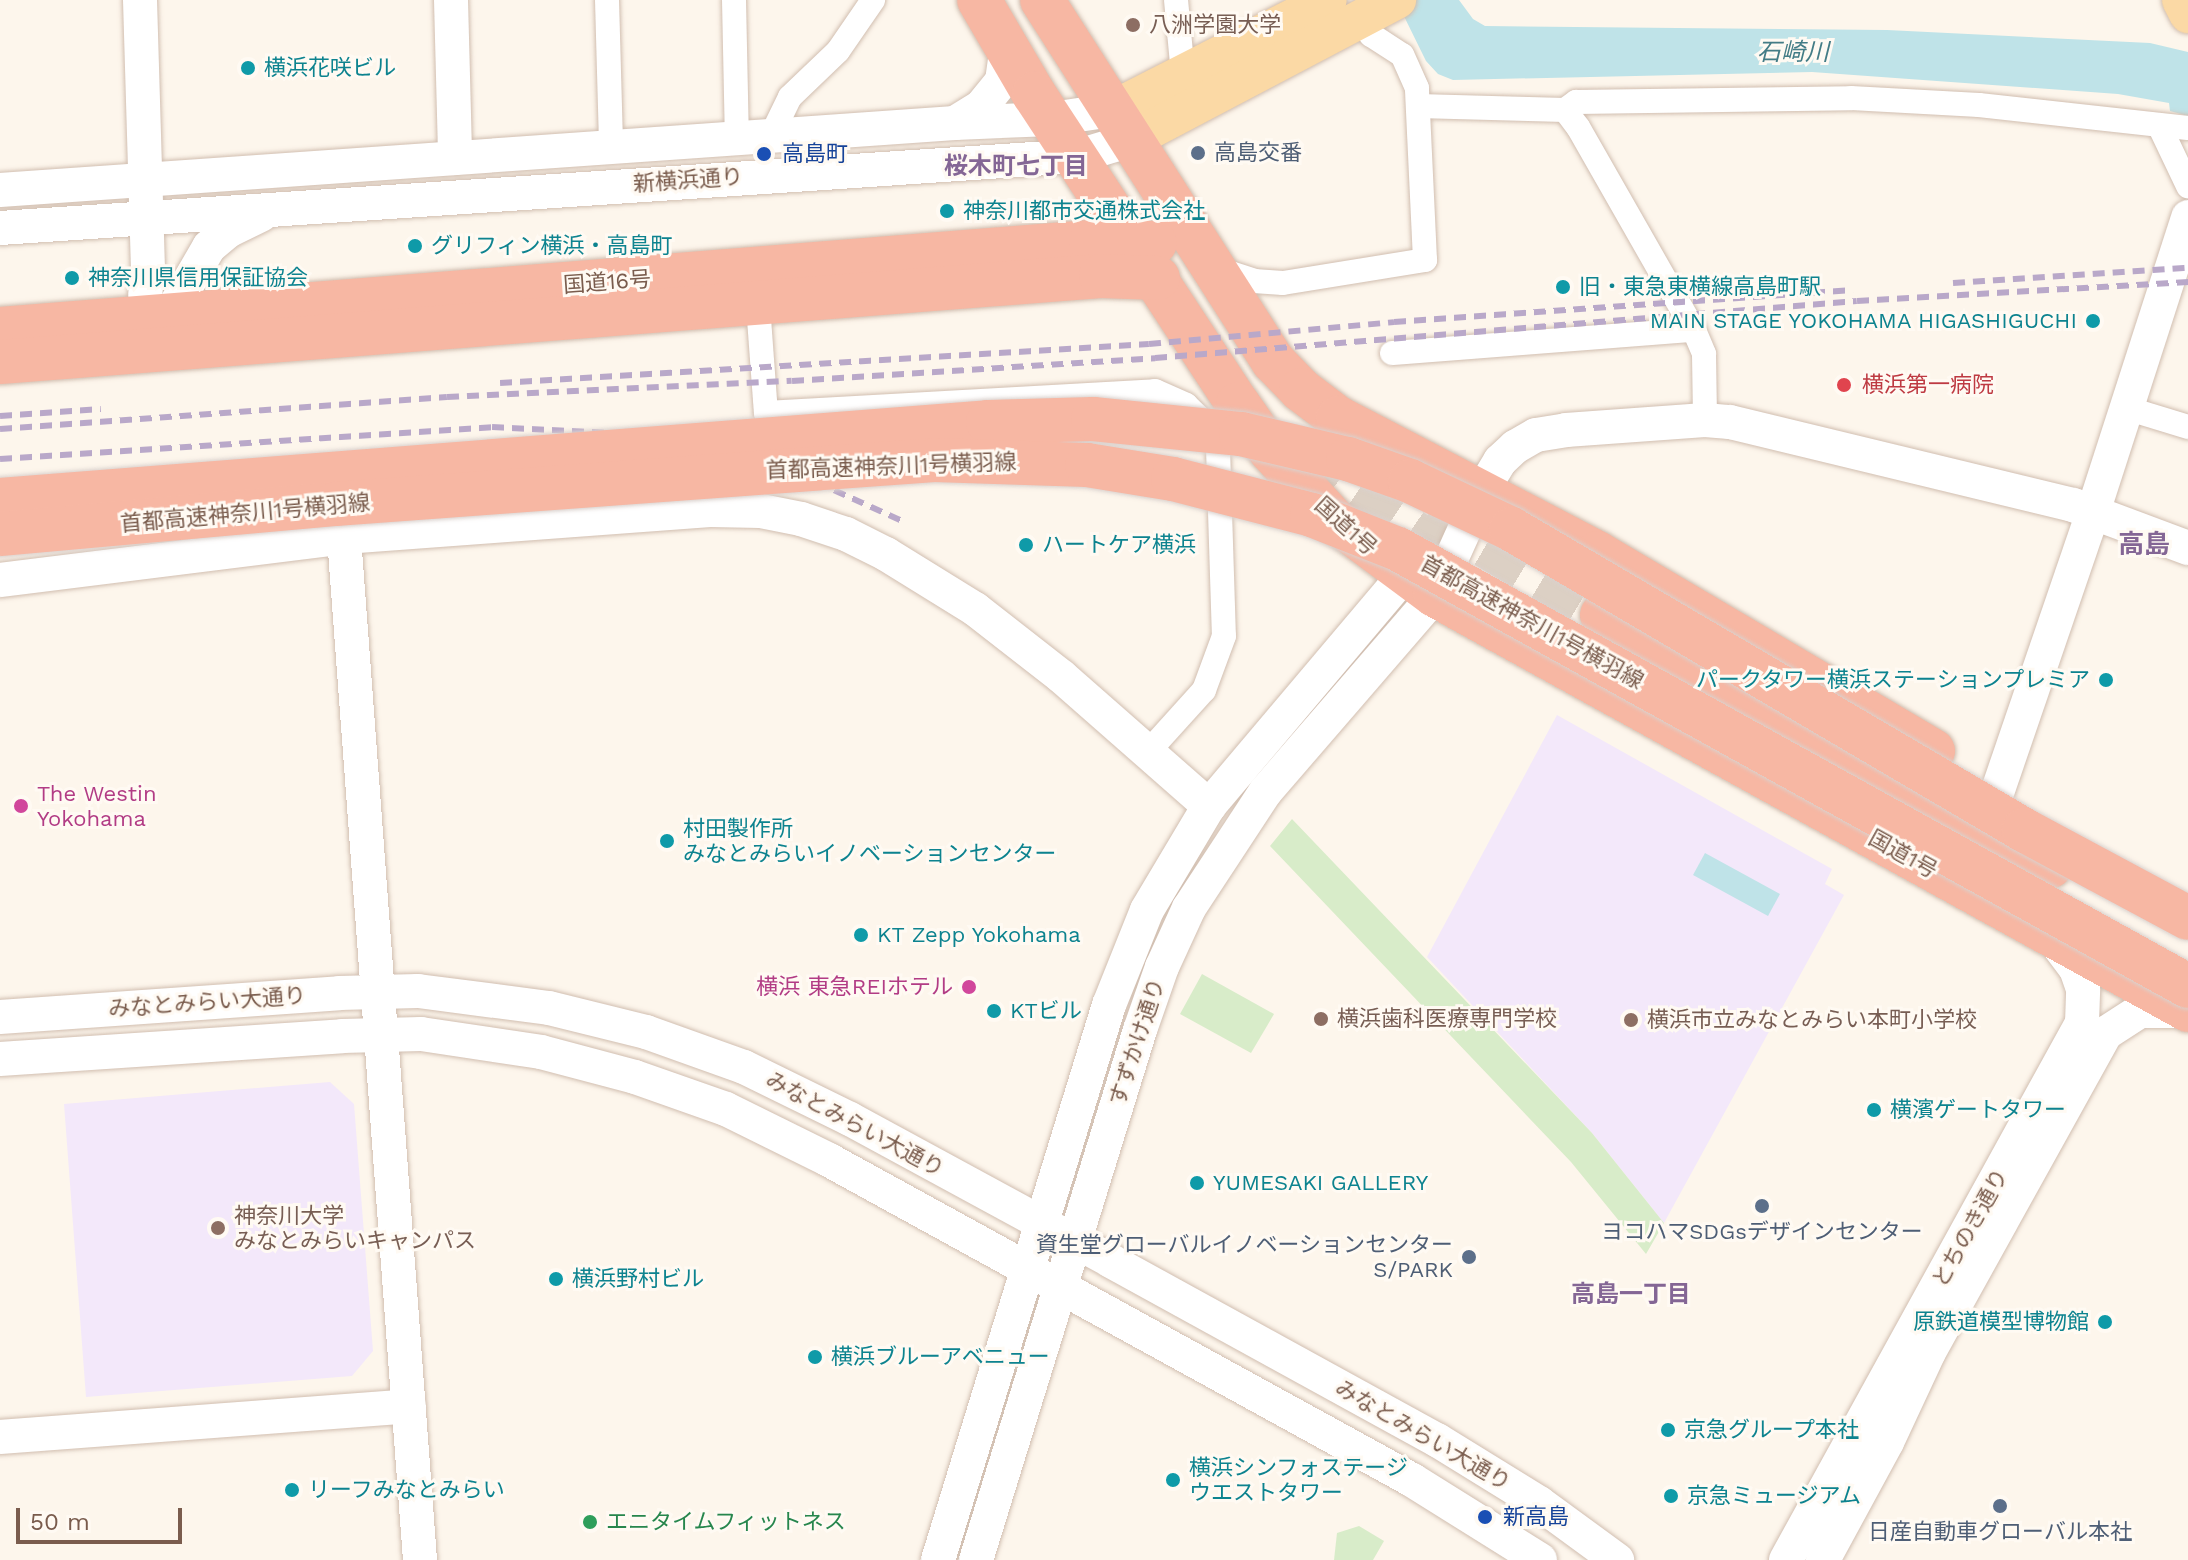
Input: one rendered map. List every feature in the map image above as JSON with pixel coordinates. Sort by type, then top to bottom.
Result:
[{"type":"highway","name":"国道1号","points":[[979,0],[1051,119],[1270,450],[1334,520],[1419,585],[2052,936],[2179,999]]},
{"type":"highway","points":[[1042,0],[1209,265],[1273,361],[1301,390],[1338,418],[1597,553],[1998,790],[2188,894]]},
{"type":"highway","name":"国道16号","points":[[0,329],[149,320],[1133,241],[1159,243],[1209,265]]},
{"type":"highway","points":[[1079,278],[1123,285],[1147,301],[1223,412],[1270,450]]},
{"type":"highway","name":"国道16号","points":[[0,362],[149,320],[758,305],[1079,278],[1158,278]]},
{"type":"highway","name":"首都高速神奈川1号横羽線","points":[[0,500],[988,422],[1093,419],[1199,428],[1348,459],[1410,481],[1499,522],[2024,830],[2188,918]]},
{"type":"highway","points":[[987,459],[1093,456],[1225,475],[1350,511],[1445,549],[1512,581],[2188,960]]},
{"type":"highway","name":"首都高速神奈川1号横羽線","points":[[0,534],[804,468],[987,459],[1087,465],[1173,479],[1312,515],[1398,549],[2179,999]]},
{"type":"highway","points":[[0,552],[174,519]]},
{"type":"highway","points":[[1672,622],[1759,685],[1962,813],[2188,940]]},
{"type":"highway","name":"国道1号","points":[[2179,999],[2020,883],[1596,627],[2019,852],[2058,870],[2132,893],[2188,904]]},
{"type":"main road","name":"新横浜通り","points":[[1121,125],[1183,74],[1328,0]]},
{"type":"main road","points":[[2181,0],[2188,14]]},
{"type":"main road","name":"新横浜通り","points":[[1121,125],[1382,8]]},
{"type":"street","points":[[140,0],[145,180],[162,216]]},
{"type":"street","points":[[451,0],[455,158]]},
{"type":"street","points":[[607,0],[611,147]]},
{"type":"street","points":[[734,0],[754,137]]},
{"type":"street","points":[[754,137],[838,51],[873,0]]},
{"type":"street","points":[[1176,0],[1183,74]]},
{"type":"street","points":[[1209,265],[1244,279],[1283,283],[1425,260],[1417,88],[1402,55],[1371,35],[1382,8]]},
{"type":"street","points":[[955,123],[981,107],[1002,81],[1007,46]]},
{"type":"street","points":[[1418,106],[1565,110],[1576,102],[1851,98],[1979,105],[2188,128]]},
{"type":"street","points":[[1565,110],[1578,127],[1694,330],[1704,354],[1705,420]]},
{"type":"street","name":"新横浜通り","points":[[0,190],[955,123],[1051,119],[1121,125]]},
{"type":"street","name":"新横浜通り","points":[[0,228],[1078,156],[1121,125]]},
{"type":"street","points":[[2159,125],[2188,186]]},
{"type":"street","points":[[149,320],[162,216],[185,177]]},
{"type":"street","points":[[149,320],[209,247],[228,231],[280,208]]},
{"type":"street","points":[[1998,790],[2093,512],[2188,217]]},
{"type":"street","points":[[758,305],[766,413],[1155,391],[1186,405],[1208,426],[1218,448],[1224,636],[1204,690],[1160,763]]},
{"type":"street","points":[[1392,353],[1694,330]]},
{"type":"street","points":[[2126,408],[2188,427]]},
{"type":"street","points":[[859,409],[863,473],[974,470],[1056,473],[1221,499]]},
{"type":"street","points":[[1419,585],[1500,461],[1515,447],[1536,435],[1705,420],[1730,422],[2093,512],[2188,548]]},
{"type":"street","points":[[0,580],[344,537],[710,510],[761,511],[801,519],[846,534],[886,554],[975,609],[1062,677],[1209,806]]},
{"type":"street","points":[[344,537],[420,1560]]},
{"type":"street","name":"すずかけ通り","points":[[1027,1270],[1129,952],[1157,889],[1209,806],[1419,585]]},
{"type":"street","name":"すずかけ通り","points":[[976,1560],[1144,1017],[1189,908],[1266,791],[1419,585]]},
{"type":"street","points":[[1160,763],[1184,809],[1181,850]]},
{"type":"street","name":"とちのき通り","points":[[1823,1560],[1887,1442],[1929,1352],[2088,1040],[2083,989],[2076,969],[2052,936]]},
{"type":"street","name":"みなとみらい大通り","points":[[0,1017],[378,991],[418,991],[549,1008],[646,1032],[758,1073],[850,1119],[1437,1440],[1539,1503],[1617,1560]]},
{"type":"street","name":"とちのき通り","points":[[1786,1560],[2088,1040],[2106,1033],[2128,1015],[2179,999]]},
{"type":"street","name":"みなとみらい大通り","points":[[0,1059],[381,1033],[466,1038],[541,1052],[635,1077],[726,1109],[829,1160],[1412,1480],[1540,1560]]},
{"type":"street","points":[[938,1560],[1027,1270]]},
{"type":"street","points":[[0,1437],[409,1406]]},
{"type":"shaded area","name":"横浜市立みなとみらい本町小学校","points":[[1557,715],[1832,869],[1825,884],[1844,895],[1664,1223],[1592,1133],[1427,957]]},
{"type":"shaded area","name":"神奈川大学 みなとみらいキャンパス","points":[[330,1082],[354,1104],[373,1351],[352,1376],[86,1397],[64,1104]]},
{"type":"green space","points":[[1292,819],[1592,1133],[1664,1223],[1646,1254],[1571,1162],[1270,846]]},
{"type":"green space","points":[[1202,974],[1274,1014],[1251,1053],[1180,1014]]},
{"type":"green space","points":[[1359,1526],[1384,1541],[1373,1560],[1334,1560],[1337,1533]]},
{"type":"water","name":"石崎川","points":[[1396,0],[1459,0],[1473,19],[1485,26],[1887,30],[2150,43],[2188,52],[2188,116],[2170,111],[2169,103],[2118,94],[1812,72],[1453,80],[1438,74],[1426,61]]},
{"type":"water","points":[[1705,853],[1780,894],[1768,916],[1693,875]]},
{"type":"tunnel","points":[[1288,441],[1302,456],[1456,561]]},
{"type":"tunnel","points":[[1429,512],[1602,615]]},
{"type":"railway","points":[[1953,283],[2188,268]]},
{"type":"railway","points":[[0,429],[447,397],[792,381],[1155,358],[1857,301],[2188,282]]},
{"type":"railway","points":[[500,383],[1149,344],[1394,322],[1853,290]]},
{"type":"railway","points":[[0,416],[101,409]]},
{"type":"railway","points":[[0,459],[492,427],[611,433],[723,453],[816,482],[902,521]]},
{"type":"place","name":"八洲学園大学","points":[[1133,25]]},
{"type":"place","name":"横浜花咲ビル","points":[[248,68]]},
{"type":"place","name":"高島交番","points":[[1198,153]]},
{"type":"place","name":"高島町","points":[[764,154]]},
{"type":"place","name":"神奈川都市交通株式会社","points":[[947,211]]},
{"type":"place","name":"グリフィン横浜・高島町","points":[[415,246]]},
{"type":"place","name":"神奈川県信用保証協会","points":[[72,278]]},
{"type":"place","name":"旧・東急東横線高島町駅","points":[[1563,287]]},
{"type":"place","name":"MAIN STAGE YOKOHAMA HIGASHIGUCHI","points":[[2093,321]]},
{"type":"place","name":"横浜第一病院","points":[[1844,385]]},
{"type":"place","name":"ハートケア横浜","points":[[1026,545]]},
{"type":"place","name":"パークタワー横浜ステーションプレミア","points":[[2106,680]]},
{"type":"place","name":"The Westin Yokohama","points":[[21,806]]},
{"type":"place","name":"村田製作所 みなとみらいイノベーションセンター","points":[[667,841]]},
{"type":"place","name":"KT Zepp Yokohama","points":[[861,935]]},
{"type":"place","name":"横浜 東急REIホテル","points":[[969,987]]},
{"type":"place","name":"KTビル","points":[[994,1011]]},
{"type":"place","name":"横浜歯科医療専門学校","points":[[1321,1019]]},
{"type":"place","name":"横浜市立みなとみらい本町小学校","points":[[1631,1020]]},
{"type":"place","name":"横濱ゲートタワー","points":[[1874,1110]]},
{"type":"place","name":"YUMESAKI GALLERY","points":[[1197,1183]]},
{"type":"place","name":"ヨコハマSDGsデザインセンター","points":[[1762,1206]]},
{"type":"place","name":"神奈川大学 みなとみらいキャンパス","points":[[218,1228]]},
{"type":"place","name":"資生堂グローバルイノベーションセンター S/PARK","points":[[1469,1257]]},
{"type":"place","name":"横浜野村ビル","points":[[556,1279]]},
{"type":"place","name":"原鉄道模型博物館","points":[[2105,1322]]},
{"type":"place","name":"横浜ブルーアベニュー","points":[[815,1357]]},
{"type":"place","name":"京急グループ本社","points":[[1668,1430]]},
{"type":"place","name":"横浜シンフォステージ ウエストタワー","points":[[1173,1480]]},
{"type":"place","name":"リーフみなとみらい","points":[[292,1490]]},
{"type":"place","name":"京急ミュージアム","points":[[1671,1496]]},
{"type":"place","name":"日産自動車グローバル本社","points":[[2000,1506]]},
{"type":"place","name":"新高島","points":[[1485,1517]]},
{"type":"place","name":"エニタイムフィットネス","points":[[590,1522]]},
{"type":"district","name":"桜木町七丁目","points":[[1016,167]]},
{"type":"district","name":"高島","points":[[2144,545]]},
{"type":"district","name":"高島一丁目","points":[[1631,1295]]}]
